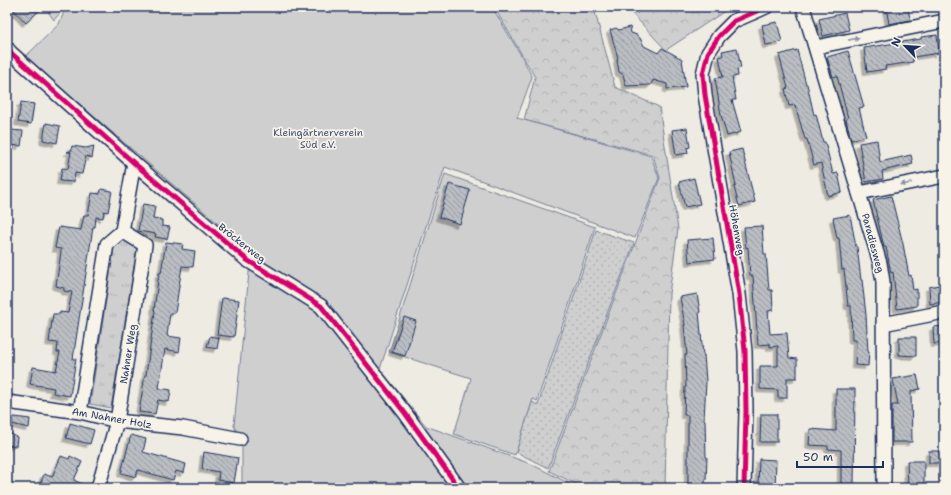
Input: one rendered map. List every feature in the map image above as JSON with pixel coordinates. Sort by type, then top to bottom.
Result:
[{"type":"street","name":"Höhenweg","points":[[744,488],[746,411],[745,351],[739,294],[705,95],[703,74],[708,53],[719,36],[734,21],[766,7]]},
{"type":"street","name":"Paradiesweg","points":[[803,7],[880,263],[883,282],[884,488]]},
{"type":"street","points":[[816,47],[944,21]]},
{"type":"street","name":"Bröckerweg","points":[[7,48],[134,163],[247,260],[320,306],[405,413],[459,488]]},
{"type":"street","points":[[80,412],[107,244],[122,231],[134,163]]},
{"type":"street","points":[[859,193],[944,176]]},
{"type":"street","name":"Nahner Weg","points":[[98,488],[117,421],[145,244],[122,231]]},
{"type":"street","points":[[883,324],[944,312]]},
{"type":"street","name":"Am Nahner Holz","points":[[7,402],[80,412],[117,421],[183,428],[240,439]]},
{"type":"green space","points":[[47,7],[65,7],[54,20],[46,9]]},
{"type":"green space","name":"Kleingärtnerverein Süd e.V.","points":[[66,7],[492,7],[522,57],[532,77],[517,118],[651,156],[659,178],[635,238],[445,167],[380,369],[426,426],[531,464],[570,484],[567,488],[242,488],[242,443],[234,426],[251,252],[25,57],[59,24]]},
{"type":"green space","points":[[494,7],[606,7],[595,12],[615,87],[659,107],[678,229],[669,294],[665,488],[574,488],[576,484],[549,471],[660,178],[653,155],[524,120],[535,77]]},
{"type":"green space","points":[[626,7],[731,7],[666,50]]},
{"type":"green space","points":[[445,174],[595,227],[537,401],[533,399],[515,455],[454,434],[471,378],[389,352]]},
{"type":"green space","points":[[596,230],[634,243],[548,468],[516,452],[532,402],[538,405]]},
{"type":"green space","points":[[123,240],[137,249],[111,408],[90,404],[114,248]]},
{"type":"building","points":[[11,7],[43,7],[26,23]]},
{"type":"building","points":[[886,7],[908,7],[910,20],[889,24]]},
{"type":"building","points":[[845,13],[849,30],[823,36],[819,19]]},
{"type":"building","points":[[777,22],[782,42],[766,45],[762,25]]},
{"type":"building","points":[[630,27],[631,33],[640,38],[644,46],[658,53],[662,48],[682,59],[686,87],[667,89],[667,84],[653,80],[651,85],[626,86],[623,74],[619,72],[618,58],[610,30],[616,28],[619,30]]},
{"type":"building","points":[[937,35],[939,53],[913,57],[913,62],[885,66],[886,69],[867,72],[864,48]]},
{"type":"building","points":[[737,48],[741,68],[737,69],[738,76],[732,77],[736,100],[732,100],[741,132],[727,136],[721,115],[715,78],[723,77],[719,57],[723,56],[722,51]]},
{"type":"building","points":[[797,50],[814,115],[816,114],[833,174],[838,173],[842,192],[828,196],[821,163],[814,165],[795,105],[789,106],[785,89],[788,88],[779,55]]},
{"type":"building","points":[[848,51],[864,107],[859,108],[866,136],[851,140],[846,119],[848,118],[837,76],[833,77],[827,57]]},
{"type":"building","points":[[21,102],[34,104],[31,124],[18,122]]},
{"type":"building","points":[[46,123],[60,126],[57,143],[43,140]]},
{"type":"building","points":[[687,128],[690,147],[687,148],[688,153],[676,155],[672,130]]},
{"type":"building","points":[[10,130],[23,131],[21,146],[9,145]]},
{"type":"building","points":[[877,140],[880,162],[911,155],[913,164],[882,171],[883,179],[866,182],[859,143]]},
{"type":"building","points":[[72,146],[86,148],[94,146],[92,158],[86,156],[82,174],[75,173],[74,182],[60,181],[62,168],[68,169],[71,152],[67,152],[71,151]]},
{"type":"building","points":[[742,149],[755,202],[739,206],[734,187],[736,186],[729,152]]},
{"type":"building","points":[[694,178],[700,204],[685,207],[679,182]]},
{"type":"building","points":[[449,184],[470,190],[460,224],[439,217]]},
{"type":"building","points":[[101,189],[112,191],[108,212],[104,211],[103,218],[96,217],[95,227],[93,227],[73,359],[76,359],[70,396],[53,393],[54,388],[30,384],[33,367],[56,371],[60,352],[57,352],[58,343],[49,342],[53,314],[60,314],[60,312],[68,313],[72,292],[64,291],[64,288],[56,286],[61,252],[61,249],[55,248],[59,227],[81,230],[84,215],[88,215],[92,193],[100,194]]},
{"type":"building","points":[[891,196],[909,276],[911,275],[913,290],[917,289],[917,306],[897,309],[893,272],[891,273],[886,247],[884,247],[873,200]]},
{"type":"building","points":[[143,204],[155,206],[153,219],[162,220],[162,226],[170,227],[167,239],[155,237],[156,234],[138,231]]},
{"type":"building","points":[[850,215],[862,280],[869,351],[868,366],[855,365],[856,340],[852,340],[851,306],[848,306],[844,269],[842,270],[839,238],[837,238],[833,218]]},
{"type":"building","points":[[762,226],[769,290],[772,290],[773,310],[768,311],[770,334],[787,333],[789,358],[797,359],[797,378],[787,378],[787,398],[778,398],[778,390],[760,389],[760,366],[778,366],[778,346],[770,347],[770,344],[758,345],[753,276],[750,276],[748,247],[746,248],[744,227]]},
{"type":"building","points":[[713,238],[715,259],[689,262],[687,240]]},
{"type":"building","points":[[166,242],[183,244],[182,249],[195,251],[193,267],[182,266],[175,313],[170,313],[167,336],[181,338],[179,352],[165,349],[159,388],[171,390],[169,402],[158,400],[155,414],[139,412],[146,375],[159,273],[161,273]]},
{"type":"building","points":[[944,284],[944,302],[930,304],[929,287]]},
{"type":"building","points":[[697,294],[706,381],[704,420],[707,457],[706,480],[705,488],[688,488],[688,415],[684,415],[686,387],[685,355],[687,355],[685,325],[680,297]]},
{"type":"building","points":[[222,298],[239,300],[234,337],[217,335]]},
{"type":"building","points":[[404,317],[416,321],[405,356],[392,352]]},
{"type":"building","points":[[944,326],[944,343],[934,344],[933,327]]},
{"type":"building","points":[[210,336],[219,338],[217,349],[207,347]]},
{"type":"building","points":[[899,337],[916,337],[916,356],[899,355]]},
{"type":"building","points":[[917,375],[920,389],[911,391],[912,442],[892,442],[892,405],[898,405],[893,379]]},
{"type":"building","points":[[836,389],[855,389],[854,486],[841,486],[841,450],[828,449],[828,446],[809,445],[810,429],[836,431]]},
{"type":"building","points":[[761,414],[777,414],[777,442],[760,442]]},
{"type":"building","points":[[7,416],[30,419],[29,428],[7,423]]},
{"type":"building","points":[[70,423],[94,430],[90,444],[66,438]]},
{"type":"building","points":[[7,432],[17,437],[16,446],[7,445]]},
{"type":"building","points":[[131,435],[146,439],[143,452],[186,464],[184,473],[176,471],[173,480],[138,470],[136,477],[121,473]]},
{"type":"building","points":[[929,451],[941,451],[941,463],[929,463]]},
{"type":"building","points":[[204,452],[238,458],[234,483],[218,480],[219,472],[202,469]]},
{"type":"building","points":[[61,456],[69,459],[70,456],[82,462],[74,480],[90,488],[39,488],[44,474],[52,477]]},
{"type":"building","points":[[759,459],[776,460],[775,488],[758,487]]},
{"type":"building","points":[[907,461],[924,461],[924,486],[908,486]]},
{"type":"cycle path","points":[[744,488],[746,411],[745,351],[739,294],[705,95],[703,74],[708,53],[719,36],[734,21],[766,7]]},
{"type":"cycle path","points":[[7,48],[134,163],[247,260],[321,306],[405,413],[459,488]]}]
